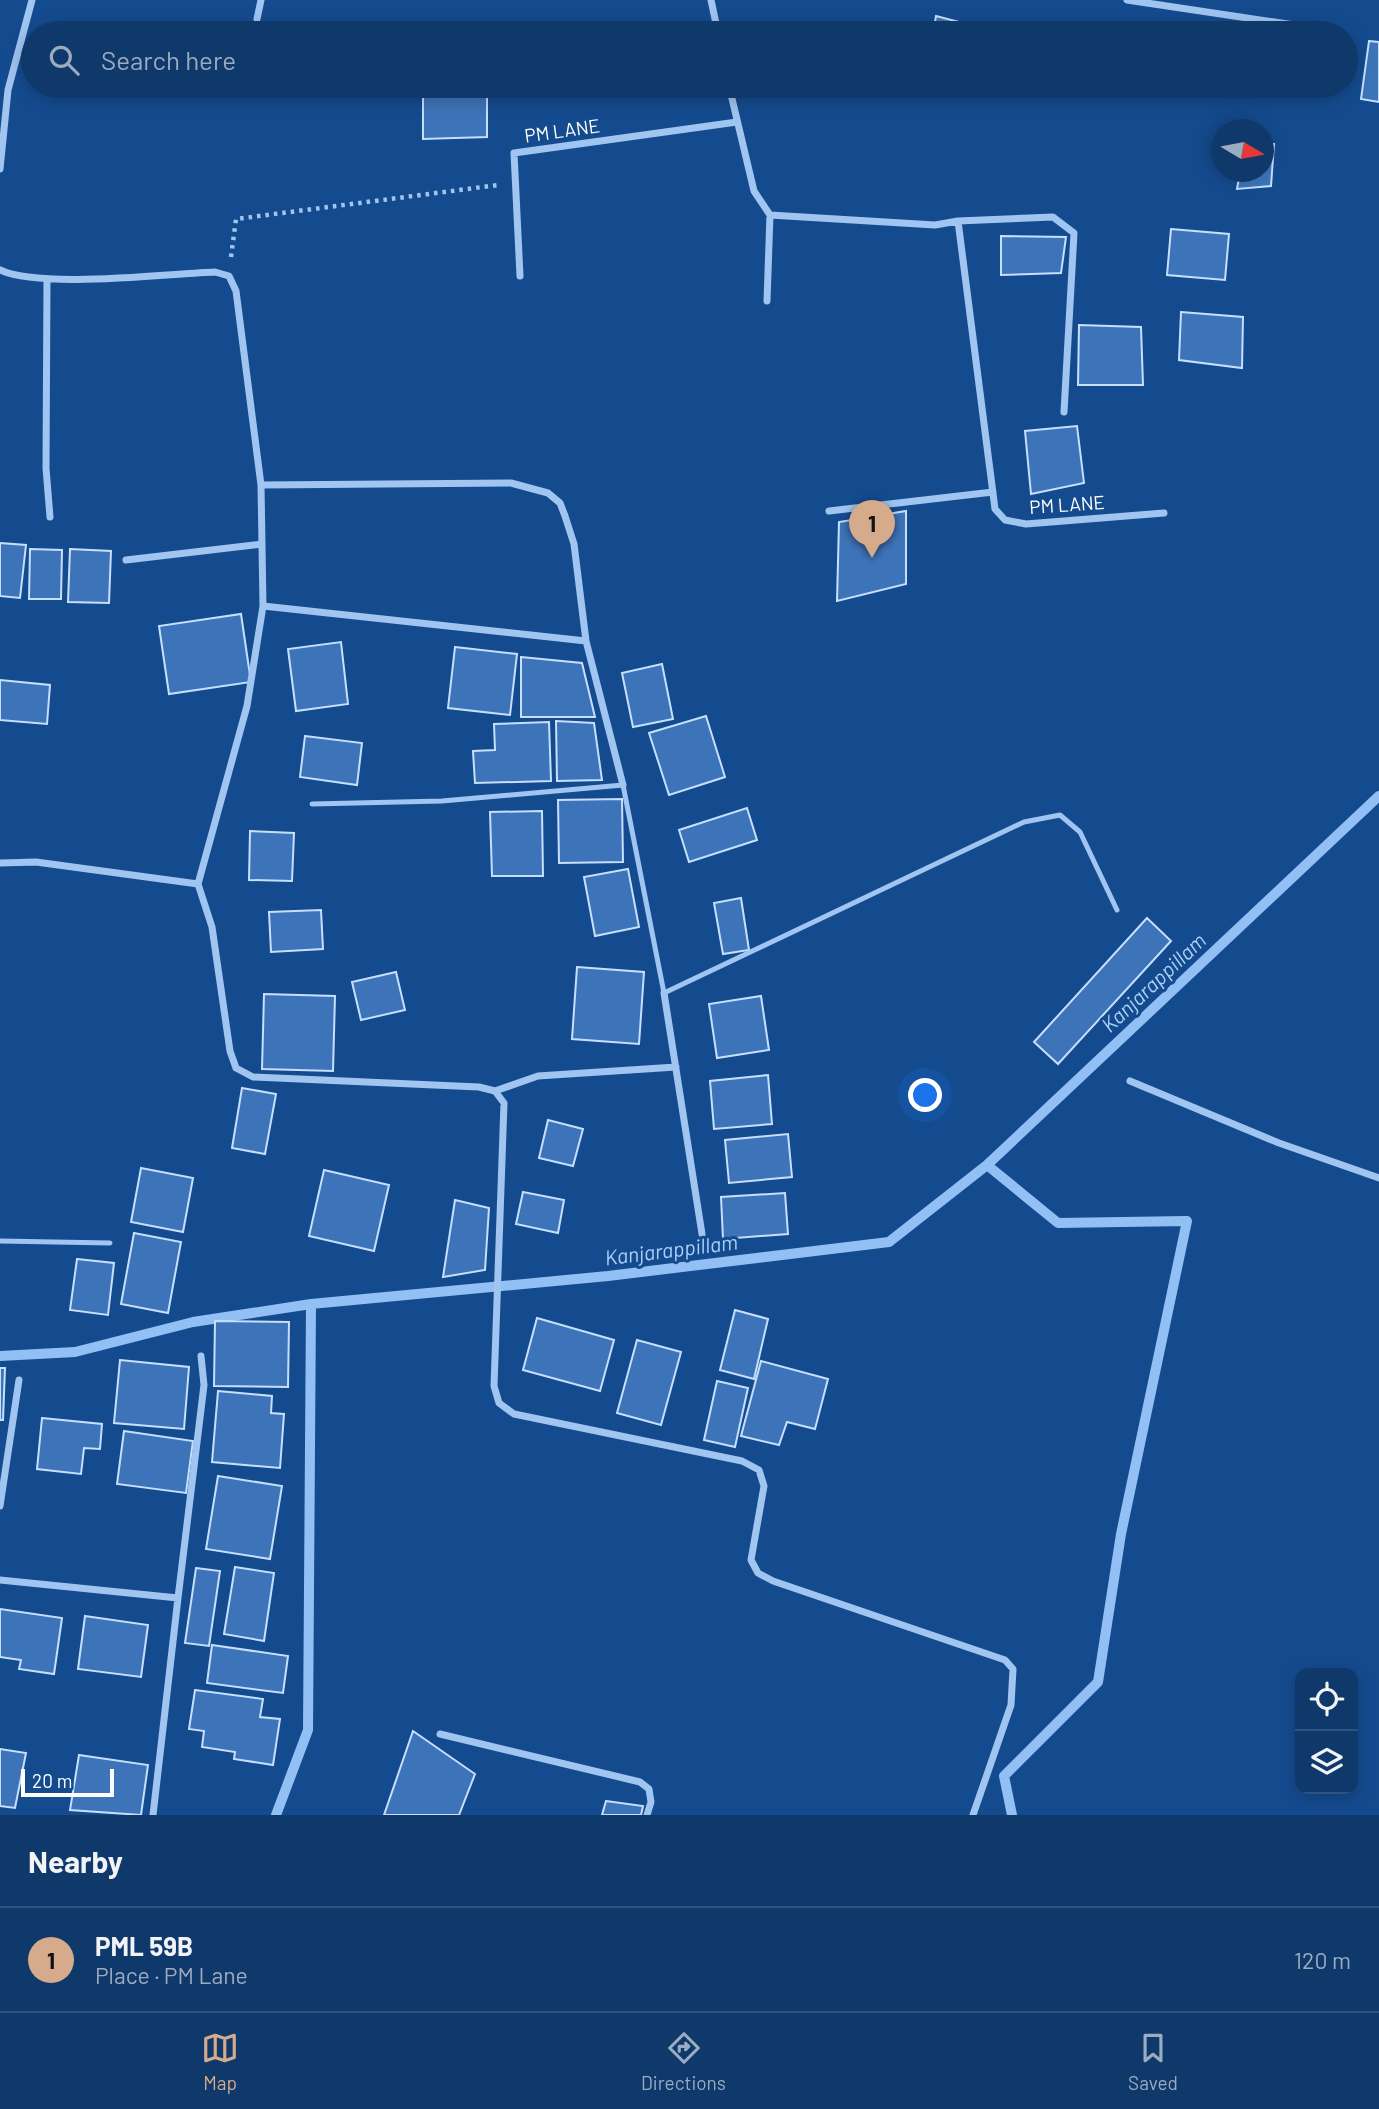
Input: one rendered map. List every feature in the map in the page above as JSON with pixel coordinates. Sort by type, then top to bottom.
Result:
[{"type":"street","points":[[26,21],[32,0]]},
{"type":"street","points":[[257,19],[261,0]]},
{"type":"street","points":[[711,0],[715,21]]},
{"type":"street","points":[[1126,0],[1273,21]]},
{"type":"street","points":[[0,169],[8,90],[21,41]]},
{"type":"street","points":[[732,98],[754,191],[770,215],[766,301]]},
{"type":"street","name":"PM LANE","points":[[520,276],[514,153],[737,122]]},
{"type":"street","points":[[770,215],[935,225],[958,221],[1053,217],[1074,233],[1064,412]]},
{"type":"street","name":"PM LANE","points":[[958,221],[995,509],[1005,520],[1026,524],[1164,513]]},
{"type":"street","points":[[0,270],[11,275],[47,279],[215,272],[229,276],[236,291],[261,485],[263,606],[247,706],[198,884],[212,927],[230,1051],[236,1068],[253,1077],[479,1087],[495,1091],[538,1076],[676,1067]]},
{"type":"street","points":[[47,279],[46,468],[50,517]]},
{"type":"street","points":[[261,485],[511,483],[548,493],[559,503],[574,544],[586,641],[623,785]]},
{"type":"street","points":[[829,511],[993,492]]},
{"type":"street","points":[[126,561],[262,544]]},
{"type":"street","points":[[263,606],[586,641]]},
{"type":"street","points":[[0,863],[36,862],[198,884]]},
{"type":"street","points":[[664,993],[702,1234]]},
{"type":"street","points":[[1130,1081],[1279,1143],[1379,1178]]},
{"type":"street","points":[[495,1091],[504,1103],[494,1386],[499,1403],[514,1414],[742,1461],[760,1470],[765,1486],[751,1560],[758,1573],[773,1581],[1005,1660],[1013,1669],[1011,1705],[973,1815]]},
{"type":"street","points":[[153,1815],[204,1385],[201,1356]]},
{"type":"street","points":[[0,1506],[19,1380]]},
{"type":"street","points":[[0,1580],[178,1598]]},
{"type":"street","points":[[440,1734],[640,1782],[649,1789],[651,1802],[647,1815]]},
{"type":"lane","points":[[312,804],[442,801],[623,785],[664,993],[1024,822],[1048,817],[1060,815],[1080,832],[1117,910]]},
{"type":"lane","points":[[0,1241],[110,1243]]},
{"type":"path","points":[[229,276],[236,219],[515,182]]},
{"type":"building","points":[[936,16],[955,21],[935,21]]},
{"type":"building","points":[[1369,41],[1379,42],[1379,102],[1361,99]]},
{"type":"building","points":[[423,98],[487,98],[487,137],[423,139]]},
{"type":"building","points":[[1238,182],[1271,182],[1271,186],[1237,189]]},
{"type":"building","points":[[1171,229],[1229,234],[1225,280],[1167,275]]},
{"type":"building","points":[[1001,236],[1066,237],[1061,273],[1001,275]]},
{"type":"building","points":[[1181,312],[1243,317],[1242,368],[1179,360]]},
{"type":"building","points":[[1079,325],[1141,327],[1143,385],[1078,385]]},
{"type":"building","points":[[1077,426],[1084,483],[1031,494],[1025,431]]},
{"type":"building","points":[[906,511],[906,584],[837,601],[839,522]]},
{"type":"building","points":[[0,543],[26,545],[20,598],[0,596]]},
{"type":"building","points":[[30,549],[62,550],[61,599],[29,599]]},
{"type":"building","points":[[70,549],[111,551],[109,603],[68,602]]},
{"type":"building","points":[[241,614],[251,682],[169,694],[159,626]]},
{"type":"building","points":[[341,642],[348,704],[296,711],[288,649]]},
{"type":"building","points":[[455,647],[517,654],[510,715],[448,708]]},
{"type":"building","points":[[521,657],[582,663],[595,717],[521,717]]},
{"type":"building","points":[[662,664],[673,719],[633,727],[622,673]]},
{"type":"building","points":[[0,680],[50,685],[47,724],[0,720]]},
{"type":"building","points":[[706,716],[725,777],[669,795],[649,733]]},
{"type":"building","points":[[556,721],[594,723],[602,780],[557,781]]},
{"type":"building","points":[[549,722],[551,781],[475,783],[473,751],[495,750],[494,724]]},
{"type":"building","points":[[305,736],[362,743],[357,785],[300,777]]},
{"type":"building","points":[[622,799],[623,862],[559,863],[558,800]]},
{"type":"building","points":[[747,808],[757,840],[689,862],[679,830]]},
{"type":"building","points":[[542,811],[543,876],[492,876],[490,812]]},
{"type":"building","points":[[250,831],[294,833],[292,881],[249,880]]},
{"type":"building","points":[[628,869],[639,927],[595,936],[584,877]]},
{"type":"building","points":[[741,898],[749,950],[723,954],[714,903]]},
{"type":"building","points":[[321,910],[323,949],[271,952],[269,912]]},
{"type":"building","points":[[1147,918],[1171,941],[1058,1064],[1034,1042]]},
{"type":"building","points":[[577,967],[644,972],[639,1044],[572,1039]]},
{"type":"building","points":[[396,972],[405,1010],[361,1020],[352,982]]},
{"type":"building","points":[[264,994],[335,996],[333,1071],[262,1069]]},
{"type":"building","points":[[761,996],[769,1050],[717,1058],[709,1004]]},
{"type":"building","points":[[768,1075],[772,1124],[714,1129],[710,1081]]},
{"type":"building","points":[[242,1088],[276,1094],[265,1154],[232,1148]]},
{"type":"building","points":[[548,1120],[583,1129],[573,1166],[539,1158]]},
{"type":"building","points":[[788,1134],[792,1177],[729,1183],[725,1140]]},
{"type":"building","points":[[141,1168],[193,1178],[183,1232],[131,1222]]},
{"type":"building","points":[[324,1170],[389,1185],[374,1251],[309,1236]]},
{"type":"building","points":[[523,1192],[564,1200],[558,1233],[516,1224]]},
{"type":"building","points":[[785,1193],[788,1234],[723,1239],[721,1197]]},
{"type":"building","points":[[455,1200],[489,1208],[485,1270],[443,1277]]},
{"type":"building","points":[[134,1233],[181,1242],[168,1313],[121,1304]]},
{"type":"building","points":[[77,1259],[114,1263],[108,1315],[70,1310]]},
{"type":"building","points":[[735,1310],[768,1319],[754,1379],[720,1370]]},
{"type":"building","points":[[537,1318],[614,1340],[600,1391],[523,1370]]},
{"type":"building","points":[[215,1321],[289,1322],[288,1387],[214,1386]]},
{"type":"building","points":[[637,1340],[681,1352],[661,1425],[617,1413]]},
{"type":"building","points":[[120,1360],[189,1367],[184,1429],[114,1423]]},
{"type":"building","points":[[761,1361],[828,1379],[815,1429],[787,1422],[779,1445],[741,1436]]},
{"type":"building","points":[[0,1368],[5,1368],[3,1420],[0,1420]]},
{"type":"building","points":[[717,1381],[748,1388],[735,1447],[704,1440]]},
{"type":"building","points":[[218,1391],[272,1396],[271,1413],[284,1414],[280,1468],[212,1462]]},
{"type":"building","points":[[42,1418],[102,1424],[100,1449],[84,1448],[81,1474],[37,1469]]},
{"type":"building","points":[[124,1431],[193,1441],[186,1493],[117,1484]]},
{"type":"building","points":[[218,1476],[282,1486],[270,1559],[206,1549]]},
{"type":"building","points":[[235,1567],[274,1573],[264,1641],[224,1634]]},
{"type":"building","points":[[196,1568],[220,1571],[209,1646],[185,1643]]},
{"type":"building","points":[[0,1609],[62,1618],[54,1674],[19,1669],[21,1660],[0,1657]]},
{"type":"building","points":[[85,1616],[148,1625],[141,1677],[78,1669]]},
{"type":"building","points":[[212,1645],[288,1656],[283,1693],[207,1683]]},
{"type":"building","points":[[195,1690],[263,1699],[260,1717],[280,1719],[273,1765],[234,1759],[235,1752],[202,1747],[204,1731],[189,1729]]},
{"type":"building","points":[[413,1731],[475,1774],[459,1815],[384,1815]]},
{"type":"building","points":[[0,1749],[26,1753],[15,1808],[0,1806]]},
{"type":"building","points":[[79,1755],[148,1765],[141,1815],[70,1810]]},
{"type":"building","points":[[606,1801],[643,1806],[641,1815],[602,1815]]},
{"type":"waterway","name":"Kanjarappillam","points":[[276,1815],[308,1730],[311,1304],[608,1276],[889,1242],[987,1165],[1379,796]]},
{"type":"waterway","points":[[987,1165],[1058,1223],[1187,1221],[1121,1534],[1098,1682],[1004,1776],[1012,1815]]},
{"type":"waterway","points":[[0,1356],[75,1352],[193,1322],[311,1304]]},
{"type":"place","name":"PML 59B","points":[[872,558]]}]
